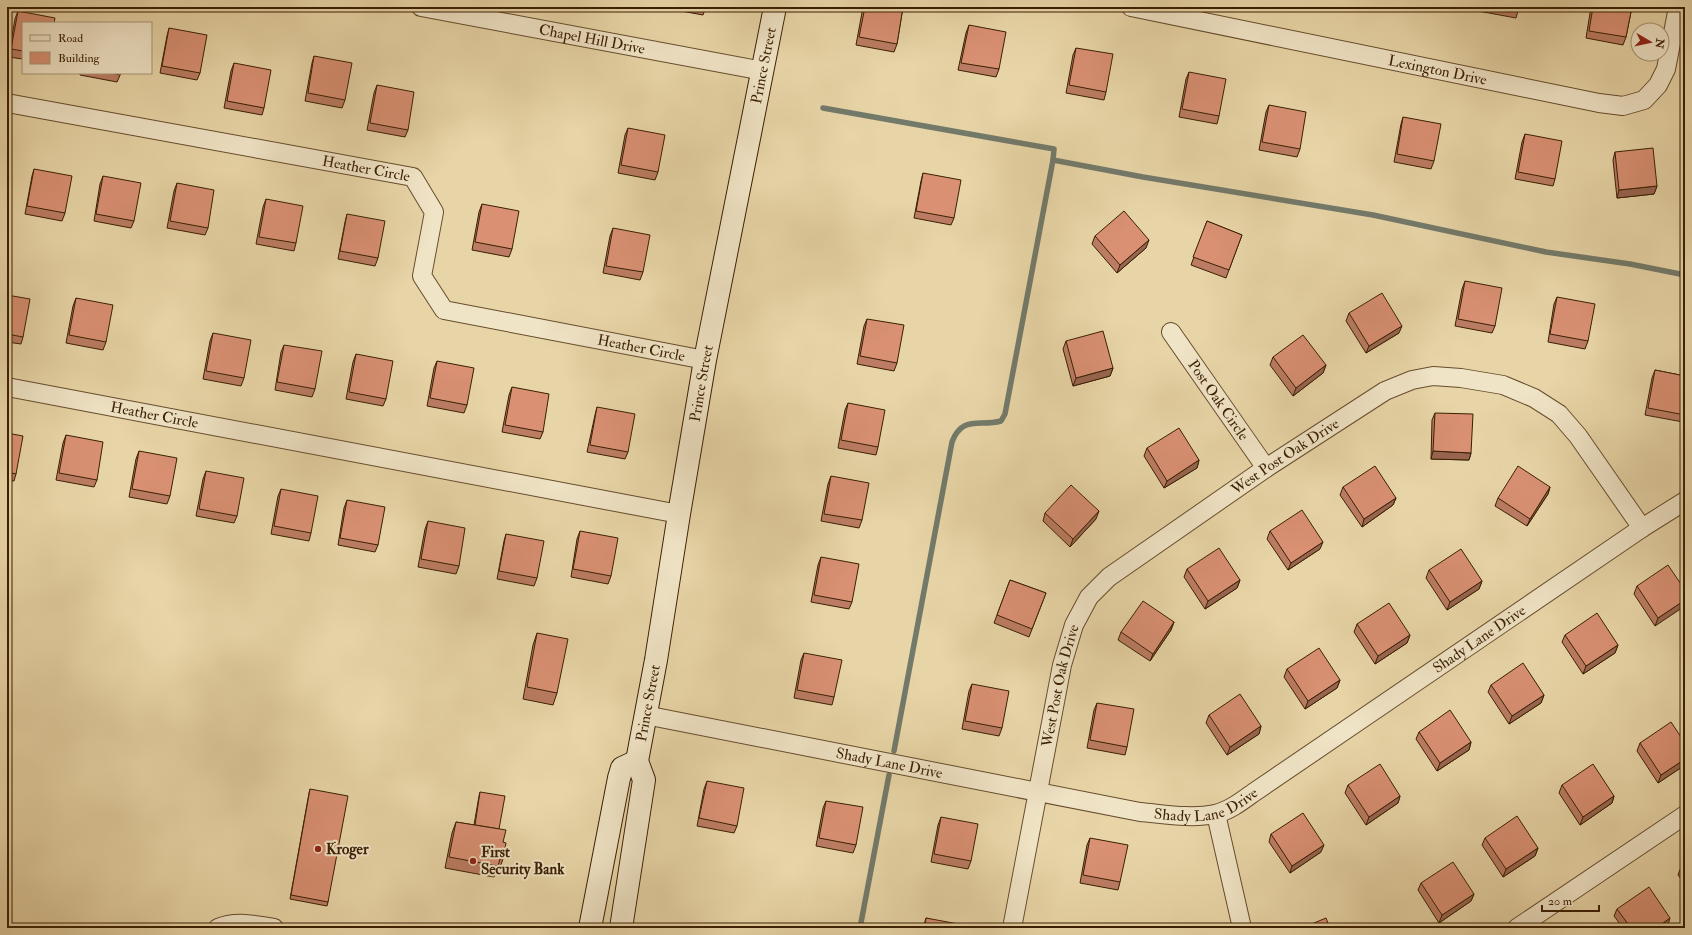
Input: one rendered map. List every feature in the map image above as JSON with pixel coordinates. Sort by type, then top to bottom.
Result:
[{"type":"main road","name":"Prince Street","points":[[621,928],[644,780],[637,761],[656,660],[678,514],[705,360],[775,7]]},
{"type":"main road","name":"Prince Street","points":[[590,928],[619,778],[622,768],[637,761]]},
{"type":"main road","name":"Prince Street","points":[[619,778],[630,787],[632,801],[619,876],[626,897]]},
{"type":"street","name":"Chapel Hill Drive","points":[[421,7],[763,72]]},
{"type":"street","name":"Lexington Drive","points":[[1131,7],[1149,9],[1599,103],[1623,106],[1644,100],[1658,85],[1666,69],[1678,7]]},
{"type":"street","name":"Heather Circle","points":[[7,103],[413,177],[434,212],[422,276],[444,310],[705,360]]},
{"type":"street","name":"Post Oak Circle","points":[[1171,332],[1266,468]]},
{"type":"street","name":"West Post Oak Drive","points":[[1012,928],[1062,665],[1074,625],[1089,597],[1109,577],[1266,468],[1385,390],[1412,380],[1433,376],[1461,378],[1503,385],[1534,398],[1559,414],[1578,436],[1642,528]]},
{"type":"street","name":"Heather Circle","points":[[7,386],[678,514]]},
{"type":"street","name":"Shady Lane Drive","points":[[645,715],[1140,812],[1193,816],[1216,814],[1234,806],[1642,528],[1685,501]]},
{"type":"street","points":[[1216,814],[1242,928]]},
{"type":"street","points":[[1517,928],[1685,815]]},
{"type":"street","points":[[218,928],[224,925],[240,923],[274,928]]},
{"type":"building","points":[[865,7],[903,7],[897,44],[859,37]]},
{"type":"building","points":[[1501,7],[1519,7],[1518,10]]},
{"type":"building","points":[[1593,7],[1632,7],[1626,37],[1589,31]]},
{"type":"building","points":[[18,11],[55,18],[54,22],[22,22],[22,51],[11,49]]},
{"type":"building","points":[[969,25],[1006,32],[999,69],[961,63]]},
{"type":"building","points":[[169,28],[207,35],[200,73],[162,66]]},
{"type":"building","points":[[1076,48],[1113,54],[1106,92],[1069,85]]},
{"type":"building","points":[[314,56],[352,63],[345,100],[308,93]]},
{"type":"building","points":[[234,63],[271,70],[264,108],[227,101]]},
{"type":"building","points":[[1189,72],[1226,79],[1219,116],[1182,109]]},
{"type":"building","points":[[377,85],[414,92],[408,130],[370,123]]},
{"type":"building","points":[[1269,105],[1306,112],[1300,149],[1262,142]]},
{"type":"building","points":[[1403,117],[1441,124],[1434,161],[1397,154]]},
{"type":"building","points":[[628,128],[665,135],[658,172],[621,165]]},
{"type":"building","points":[[1525,134],[1562,141],[1555,179],[1518,172]]},
{"type":"building","points":[[1653,148],[1657,186],[1619,190],[1615,152]]},
{"type":"building","points":[[34,169],[72,176],[65,213],[27,206]]},
{"type":"building","points":[[923,173],[961,180],[954,218],[916,211]]},
{"type":"building","points":[[103,176],[141,183],[134,221],[96,214]]},
{"type":"building","points":[[177,183],[214,190],[208,228],[170,221]]},
{"type":"building","points":[[266,199],[303,206],[296,243],[259,237]]},
{"type":"building","points":[[482,204],[519,211],[512,249],[475,242]]},
{"type":"building","points":[[1124,211],[1149,240],[1120,265],[1095,236]]},
{"type":"building","points":[[347,214],[385,221],[378,258],[340,251]]},
{"type":"building","points":[[1207,221],[1242,235],[1229,270],[1193,257]]},
{"type":"building","points":[[613,228],[650,235],[643,272],[606,266]]},
{"type":"building","points":[[1465,281],[1502,288],[1495,326],[1458,319]]},
{"type":"building","points":[[1382,293],[1402,326],[1369,346],[1349,313]]},
{"type":"building","points":[[7,295],[30,299],[23,337],[7,334]]},
{"type":"building","points":[[1557,297],[1595,304],[1588,341],[1550,334]]},
{"type":"building","points":[[76,298],[113,305],[106,342],[69,335]]},
{"type":"building","points":[[867,319],[904,325],[897,363],[860,356]]},
{"type":"building","points":[[1103,331],[1113,368],[1076,378],[1066,341]]},
{"type":"building","points":[[213,333],[251,340],[244,378],[206,371]]},
{"type":"building","points":[[1303,335],[1326,365],[1296,388],[1273,357]]},
{"type":"building","points":[[284,345],[322,351],[315,389],[277,382]]},
{"type":"building","points":[[356,354],[393,361],[386,399],[349,392]]},
{"type":"building","points":[[437,361],[474,368],[467,405],[430,398]]},
{"type":"building","points":[[1655,370],[1685,376],[1685,415],[1648,408]]},
{"type":"building","points":[[512,387],[549,394],[543,432],[505,425]]},
{"type":"building","points":[[848,403],[885,410],[878,447],[841,440]]},
{"type":"building","points":[[597,407],[635,414],[628,452],[590,445]]},
{"type":"building","points":[[1435,413],[1473,414],[1471,453],[1433,451]]},
{"type":"building","points":[[1179,428],[1199,460],[1167,481],[1147,448]]},
{"type":"building","points":[[7,433],[23,436],[16,474],[7,472]]},
{"type":"building","points":[[66,435],[103,442],[97,480],[59,473]]},
{"type":"building","points":[[139,451],[177,458],[170,496],[132,489]]},
{"type":"building","points":[[1375,466],[1396,498],[1364,519],[1343,487]]},
{"type":"building","points":[[1518,466],[1550,487],[1530,519],[1498,498]]},
{"type":"building","points":[[206,471],[244,478],[237,516],[199,509]]},
{"type":"building","points":[[831,476],[869,483],[862,520],[824,514]]},
{"type":"building","points":[[1071,485],[1099,511],[1073,539],[1045,513]]},
{"type":"building","points":[[281,489],[318,496],[311,533],[274,526]]},
{"type":"building","points":[[347,500],[385,507],[378,545],[340,538]]},
{"type":"building","points":[[1302,510],[1323,542],[1291,563],[1270,531]]},
{"type":"building","points":[[428,521],[465,528],[459,566],[421,559]]},
{"type":"building","points":[[580,531],[618,538],[611,576],[573,569]]},
{"type":"building","points":[[506,534],[544,541],[537,578],[499,571]]},
{"type":"building","points":[[1219,548],[1240,580],[1208,601],[1187,569]]},
{"type":"building","points":[[1461,549],[1482,581],[1450,602],[1429,570]]},
{"type":"building","points":[[821,557],[859,564],[852,602],[814,595]]},
{"type":"building","points":[[1668,565],[1685,590],[1685,600],[1658,618],[1637,586]]},
{"type":"building","points":[[1010,580],[1046,593],[1032,629],[997,615]]},
{"type":"building","points":[[1143,601],[1174,622],[1153,654],[1121,632]]},
{"type":"building","points":[[1389,603],[1410,635],[1378,656],[1357,624]]},
{"type":"building","points":[[1597,613],[1618,645],[1586,666],[1565,635]]},
{"type":"building","points":[[537,633],[568,639],[557,693],[527,687]]},
{"type":"building","points":[[1319,648],[1340,680],[1308,701],[1287,669]]},
{"type":"building","points":[[804,653],[842,660],[834,697],[797,690]]},
{"type":"building","points":[[1523,663],[1544,695],[1512,716],[1491,685]]},
{"type":"building","points":[[972,684],[1009,691],[1002,728],[965,721]]},
{"type":"building","points":[[1240,694],[1261,726],[1230,747],[1209,715]]},
{"type":"building","points":[[1097,703],[1134,709],[1127,747],[1090,740]]},
{"type":"building","points":[[1450,710],[1471,742],[1440,763],[1419,732]]},
{"type":"building","points":[[1671,722],[1685,743],[1685,759],[1661,775],[1640,743]]},
{"type":"building","points":[[1380,764],[1400,796],[1369,817],[1348,785]]},
{"type":"building","points":[[1593,764],[1614,796],[1583,817],[1562,785]]},
{"type":"building","points":[[707,781],[744,788],[737,826],[699,818]]},
{"type":"building","name":"Kroger","points":[[310,789],[348,796],[328,902],[291,895]]},
{"type":"building","points":[[480,792],[505,796],[499,829],[475,825]]},
{"type":"building","points":[[826,801],[863,807],[856,845],[819,838]]},
{"type":"building","points":[[1303,813],[1324,845],[1292,866],[1271,834]]},
{"type":"building","points":[[1517,816],[1538,848],[1506,869],[1485,838]]},
{"type":"building","points":[[941,817],[978,824],[971,861],[934,854]]},
{"type":"building","name":"First Security Bank","points":[[456,822],[506,830],[503,842],[506,843],[503,859],[500,859],[498,866],[449,857]]},
{"type":"building","points":[[1090,838],[1128,845],[1120,882],[1083,875]]},
{"type":"building","points":[[1453,862],[1474,894],[1442,915],[1421,883]]},
{"type":"building","points":[[1685,865],[1685,873],[1681,867]]},
{"type":"building","points":[[1649,887],[1670,918],[1656,928],[1631,928],[1617,909]]},
{"type":"building","points":[[926,918],[964,925],[963,928],[925,928]]},
{"type":"building","points":[[1326,918],[1330,928],[1302,928]]},
{"type":"waterway","points":[[823,108],[1054,149],[1053,160],[1143,177],[1373,215],[1546,252],[1630,264],[1685,275]]},
{"type":"waterway","points":[[894,751],[952,442],[956,434],[966,425],[1001,421],[1005,414],[1053,160]]},
{"type":"waterway","points":[[860,928],[889,775]]},
{"type":"place","name":"Kroger","points":[[318,849]]},
{"type":"place","name":"First Security Bank","points":[[473,861]]}]
